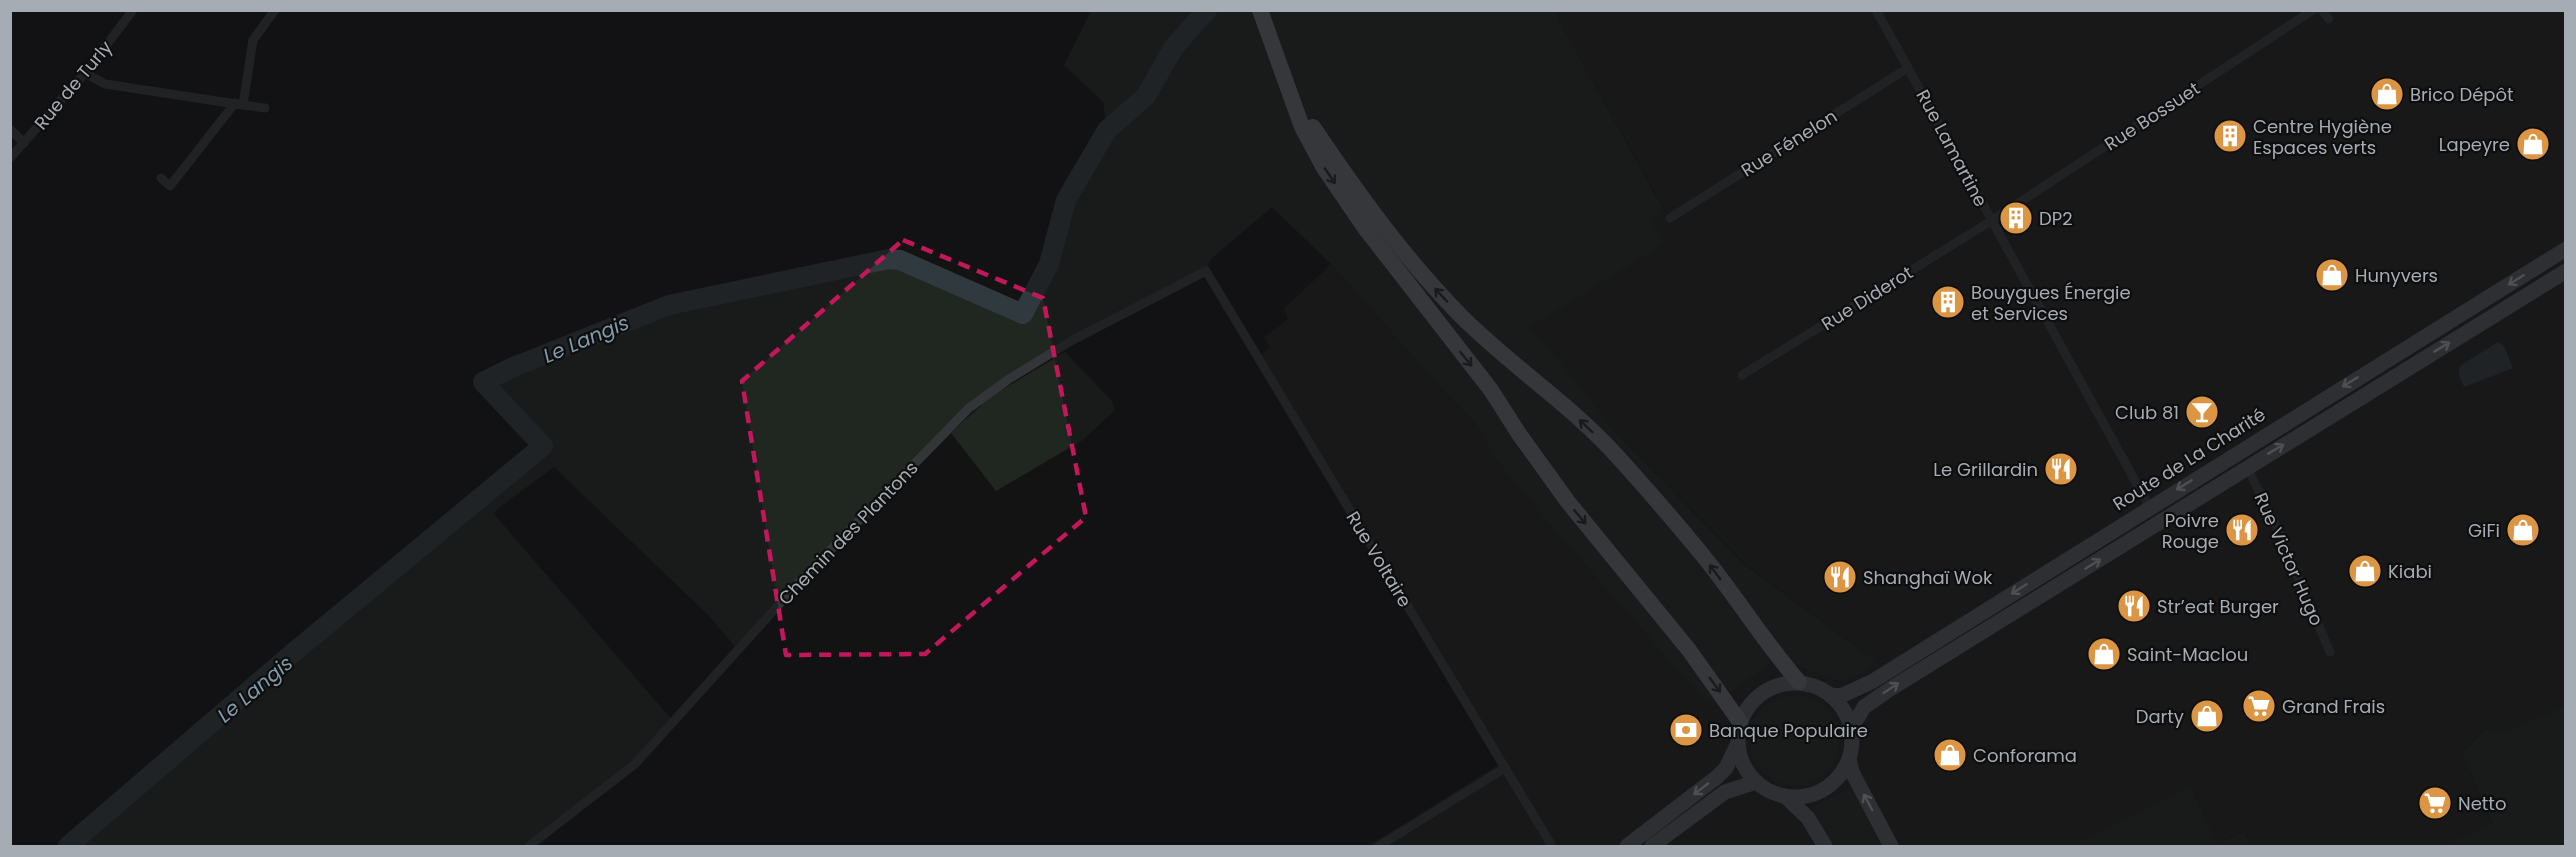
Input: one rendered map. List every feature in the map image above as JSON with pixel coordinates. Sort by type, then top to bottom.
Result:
[{"type":"highway","points":[[1260,10],[1302,127],[1324,168],[1365,228],[1491,390],[1519,434],[1568,502],[1675,632],[1740,722]]},
{"type":"highway","points":[[1286,86],[1365,203],[1415,266],[1462,317],[1515,367],[1568,408],[1615,454],[1701,553],[1777,658],[1799,682]]},
{"type":"main road","name":"Route de La Charité","points":[[1830,695],[1841,696],[1873,681],[2565,249]]},
{"type":"main road","name":"Route de La Charité","points":[[1851,729],[1864,707],[1890,689],[2565,271]]},
{"type":"main road","points":[[1627,846],[1726,768],[1737,745],[1740,722],[1749,705],[1762,692],[1780,684],[1799,682],[1816,686],[1830,695],[1844,710],[1851,729],[1849,759],[1860,787],[1891,846]]},
{"type":"main road","points":[[1737,745],[1743,765],[1756,782],[1769,791],[1785,796],[1801,797],[1816,793],[1836,779],[1849,759]]},
{"type":"main road","points":[[1652,846],[1725,792],[1756,782]]},
{"type":"main road","points":[[1785,796],[1808,818],[1826,846]]},
{"type":"street","name":"Rue de Turly","points":[[10,158],[85,74],[133,10]]},
{"type":"street","points":[[161,178],[170,186],[239,104],[253,40],[275,10]]},
{"type":"street","name":"Rue Lamartine","points":[[1876,10],[2150,506]]},
{"type":"street","name":"Rue Bossuet","points":[[1991,221],[2313,10]]},
{"type":"street","points":[[2322,10],[2329,19]]},
{"type":"street","name":"Rue Fénelon","points":[[1670,218],[1908,68]]},
{"type":"street","points":[[85,74],[105,84],[265,108]]},
{"type":"street","points":[[10,129],[24,143]]},
{"type":"street","name":"Rue Diderot","points":[[1742,375],[1991,221]]},
{"type":"street","name":"Rue Voltaire","points":[[1206,271],[1552,846]]},
{"type":"street","name":"Chemin des Plantons","points":[[529,846],[634,764],[801,580],[969,408],[1009,379],[1071,341],[1206,271]]},
{"type":"street","name":"Rue Victor Hugo","points":[[2247,467],[2278,530],[2330,652]]},
{"type":"street","points":[[1379,846],[1505,768]]},
{"type":"highlighted area","points":[[903,240],[1043,298],[1086,517],[925,654],[786,655],[742,381]]},
{"type":"shaded area","points":[[1091,11],[1554,11],[1665,212],[1651,220],[1664,244],[1528,328],[1581,386],[1606,422],[1744,564],[1877,662],[1856,676],[1840,681],[1777,658],[1717,703],[1705,701],[1498,462],[1475,423],[1331,264],[1272,207],[1211,259],[1206,271],[1071,341],[988,393],[738,650],[710,617],[554,467],[500,507],[494,514],[673,721],[635,764],[529,846],[68,846],[294,652],[543,447],[483,382],[511,368],[669,305],[889,259],[900,260],[1023,313],[1049,264],[1066,200],[1107,130],[1103,102],[1064,65]]},
{"type":"shaded area","points":[[1554,11],[2565,11],[2565,706],[2500,733],[2485,729],[2462,753],[2492,825],[2440,846],[2250,846],[2243,832],[2217,843],[2190,786],[2075,846],[1368,846],[1501,763],[1258,357],[1270,347],[1264,338],[1288,319],[1284,309],[1331,264],[1475,423],[1498,462],[1724,697],[1777,658],[1840,681],[1856,676],[1877,662],[1745,564],[1606,422],[1528,328],[1651,220],[1665,211]]},
{"type":"shaded area","points":[[2498,342],[2504,346],[2513,368],[2464,387],[2459,375],[2460,366]]},
{"type":"shaded area","points":[[1065,352],[1111,400],[1115,410],[1083,440],[996,491],[951,433],[990,397]]},
{"type":"shaded area","points":[[1794,695],[1811,699],[1826,708],[1835,723],[1839,740],[1835,757],[1826,772],[1811,781],[1794,785],[1777,781],[1762,772],[1753,757],[1749,740],[1753,723],[1762,708],[1777,699]]},
{"type":"shaded area","points":[[2565,706],[2565,846],[2440,846],[2492,824],[2462,753],[2486,729],[2500,733]]},
{"type":"shaded area","points":[[1852,784],[1885,846],[1830,846],[1808,809],[1840,794]]},
{"type":"shaded area","points":[[2190,786],[2217,843],[2244,832],[2250,846],[2075,846],[2074,844]]},
{"type":"waterway","name":"Le Langis","points":[[68,846],[294,652],[543,446],[483,382],[511,368],[669,305],[889,259],[900,260],[1023,314],[1049,264],[1066,200],[1107,130],[1146,96],[1174,47],[1207,10]]},
{"type":"place","name":"Brico Dépôt","points":[[2387,94]]},
{"type":"place","name":"Centre Hygiène Espaces verts","points":[[2230,136]]},
{"type":"place","name":"Lapeyre","points":[[2533,144]]},
{"type":"place","name":"DP2","points":[[2016,218]]},
{"type":"place","name":"Hunyvers","points":[[2332,275]]},
{"type":"place","name":"Bouygues Énergie et Services","points":[[1948,302]]},
{"type":"place","name":"Club 81","points":[[2202,412]]},
{"type":"place","name":"Le Grillardin","points":[[2061,469]]},
{"type":"place","name":"Poivre Rouge","points":[[2242,530]]},
{"type":"place","name":"GiFi","points":[[2523,530]]},
{"type":"place","name":"Kiabi","points":[[2365,571]]},
{"type":"place","name":"Shanghaï Wok","points":[[1840,577]]},
{"type":"place","name":"Str’eat Burger","points":[[2134,606]]},
{"type":"place","name":"Saint-Maclou","points":[[2104,654]]},
{"type":"place","name":"Grand Frais","points":[[2259,706]]},
{"type":"place","name":"Darty","points":[[2207,716]]},
{"type":"place","name":"Banque Populaire","points":[[1686,730]]},
{"type":"place","name":"Conforama","points":[[1950,755]]},
{"type":"place","name":"Netto","points":[[2435,803]]}]
